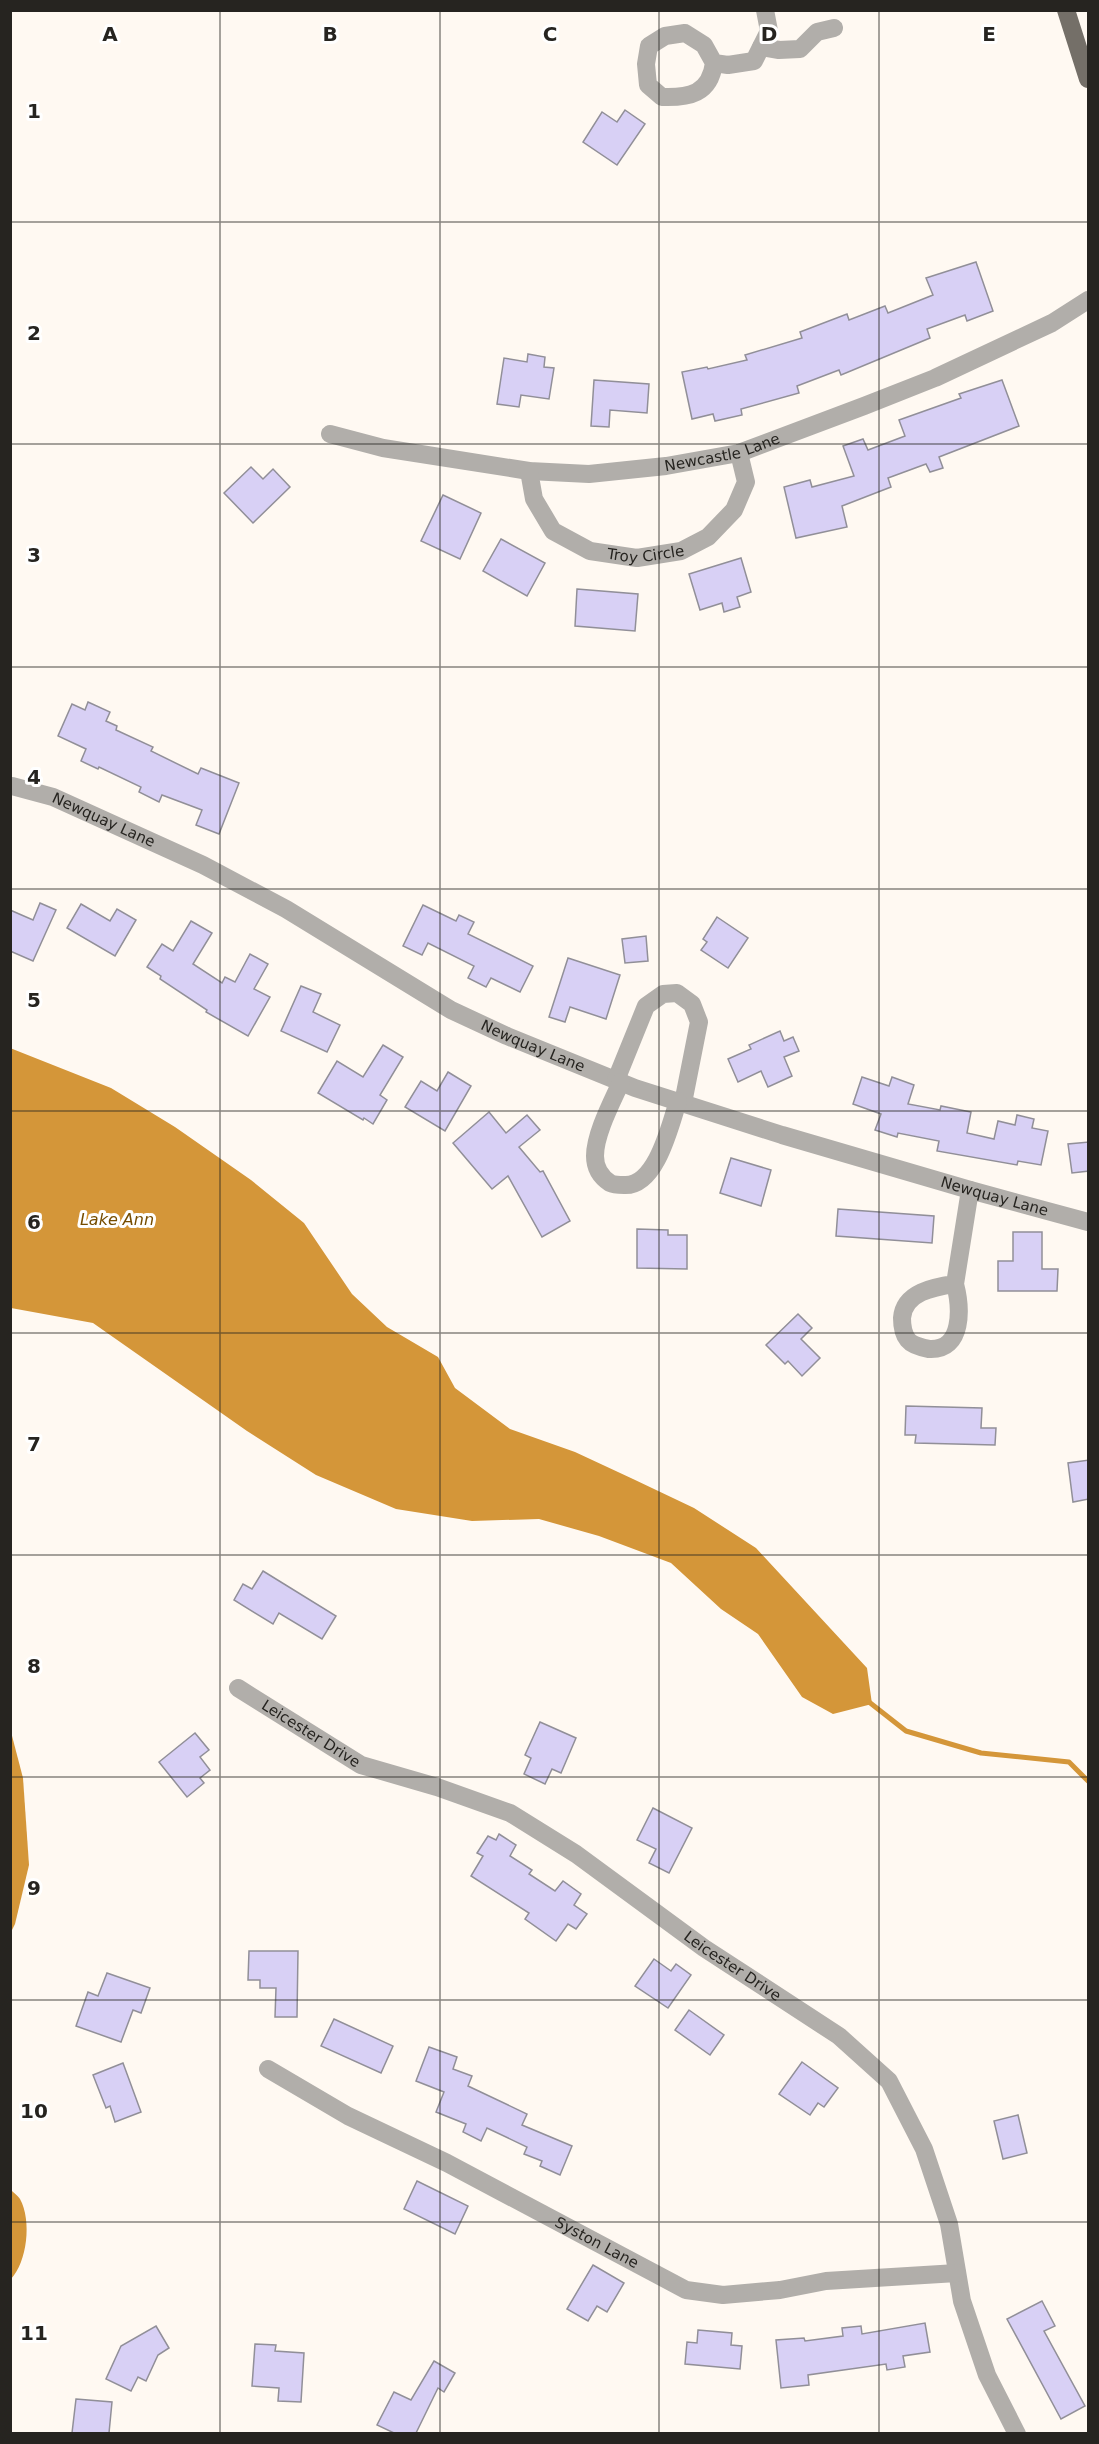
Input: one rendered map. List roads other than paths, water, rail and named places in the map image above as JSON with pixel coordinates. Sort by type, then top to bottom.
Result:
[{"type":"main road","points":[[1066,10],[1089,79]]},
{"type":"street","points":[[714,63],[728,65],[754,61],[769,31],[765,10]]},
{"type":"street","points":[[761,47],[779,50],[800,49],[817,32],[834,28]]},
{"type":"street","name":"Newcastle Lane","points":[[330,434],[383,448],[529,471],[589,474],[666,466],[739,453],[935,378],[1052,322],[1089,300]]},
{"type":"street","name":"Troy Circle","points":[[529,471],[534,499],[554,531],[590,551],[637,558],[681,551],[708,537],[734,510],[746,482],[739,453]]},
{"type":"street","name":"Newquay Lane","points":[[12,786],[53,797],[203,865],[286,909],[451,1010],[507,1036],[618,1081],[970,1190],[1089,1222]]},
{"type":"street","points":[[677,993],[692,1004],[699,1022],[680,1102],[667,1136],[647,1175],[631,1186],[613,1185],[599,1174],[595,1156],[618,1081],[646,1006],[663,994],[677,993]]},
{"type":"street","points":[[956,1284],[970,1190]]},
{"type":"street","name":"Leicester Drive","points":[[238,1688],[361,1765],[437,1787],[510,1813],[576,1854],[704,1948],[839,2036],[889,2081],[924,2149],[949,2224],[962,2301],[987,2375],[1017,2433]]},
{"type":"street","name":"Syston Lane","points":[[268,2069],[348,2116],[447,2163],[686,2290],[723,2295],[780,2290],[826,2281],[957,2273]]},
{"type":"water","name":"Lake Ann","points":[[10,1048],[111,1088],[175,1127],[251,1180],[304,1223],[352,1294],[387,1327],[438,1357],[455,1388],[510,1429],[575,1452],[694,1508],[756,1548],[867,1668],[872,1704],[833,1714],[802,1697],[758,1634],[721,1609],[671,1563],[599,1536],[539,1519],[472,1521],[396,1509],[316,1475],[247,1431],[93,1323],[11,1308]]},
{"type":"water","points":[[11,1732],[23,1778],[29,1865],[11,1932]]},
{"type":"water","points":[[10,2189],[20,2199],[24,2208],[27,2229],[21,2262],[11,2279]]},
{"type":"waterway","points":[[869,1702],[906,1731],[981,1753],[1069,1762],[1088,1781]]}]
